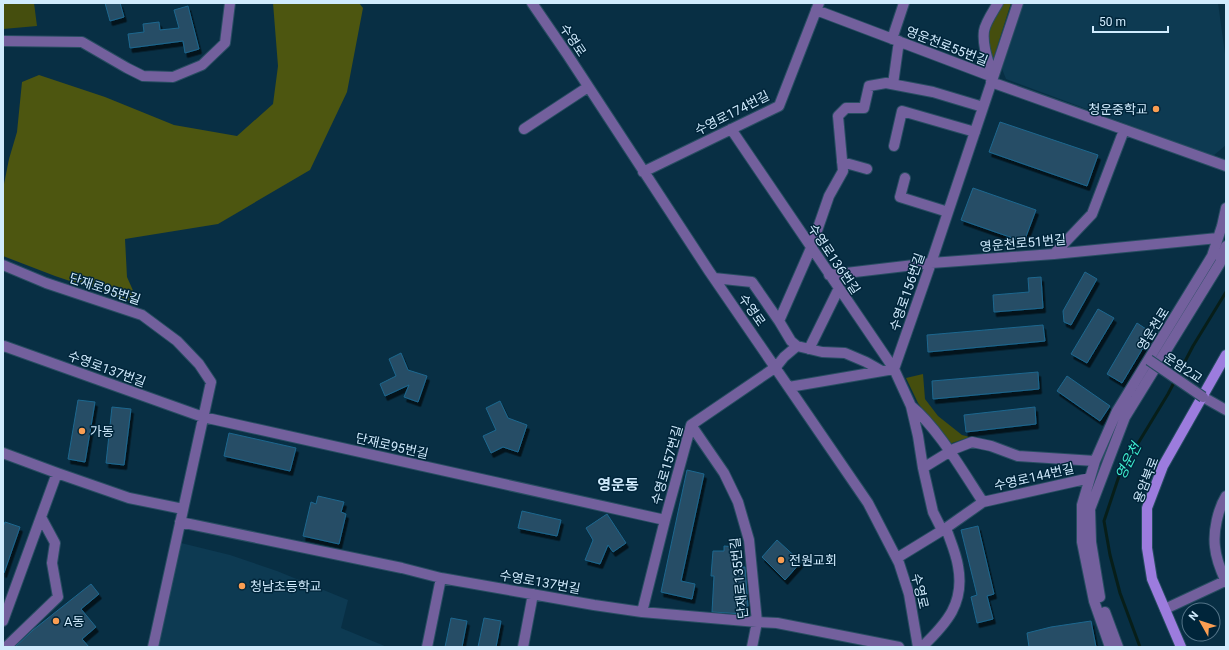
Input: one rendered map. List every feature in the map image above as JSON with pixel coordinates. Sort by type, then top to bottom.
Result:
[{"type":"street","points":[[3,41],[82,42],[143,76],[173,77],[202,65],[225,43],[230,3]]},
{"type":"street","name":"수영로","points":[[532,3],[714,278],[868,503],[897,558],[909,594],[918,647]]},
{"type":"street","name":"영운천로55번길","points":[[896,40],[904,3]]},
{"type":"street","points":[[992,80],[986,51],[984,29],[998,3]]},
{"type":"street","name":"수영로156번길","points":[[894,369],[1018,3]]},
{"type":"street","name":"영운천로55번길","points":[[818,7],[992,80],[1124,130],[1226,166]]},
{"type":"street","name":"수영로174번길","points":[[643,172],[779,106],[818,7]]},
{"type":"street","points":[[893,84],[896,40]]},
{"type":"street","points":[[779,321],[811,248],[829,196],[843,171],[838,116],[846,108],[864,108],[869,86],[886,82],[933,92],[983,107]]},
{"type":"street","points":[[524,129],[588,87]]},
{"type":"street","points":[[894,146],[902,111],[975,132]]},
{"type":"street","name":"수영로136번길","points":[[731,129],[894,369],[911,406],[933,512],[944,529],[958,566],[960,582],[958,599],[951,614],[939,630],[922,647]]},
{"type":"street","points":[[1054,254],[1092,214],[1124,130]]},
{"type":"street","points":[[842,162],[867,169]]},
{"type":"street","points":[[905,178],[900,197],[948,212]]},
{"type":"street","name":"영운천로","points":[[1110,647],[1094,601],[1082,542],[1082,505],[1095,461],[1117,411],[1212,256],[1226,208]]},
{"type":"street","name":"영운천로51번길","points":[[829,275],[931,263],[1054,254],[1218,238]]},
{"type":"street","points":[[1118,647],[1101,600],[1091,542],[1090,509],[1126,417],[1220,263],[1226,246]]},
{"type":"street","name":"단재로95번길","points":[[3,265],[46,283],[142,315],[177,340],[200,364],[210,382],[153,647]]},
{"type":"street","points":[[714,278],[752,282],[791,341],[797,346],[822,352],[845,353],[882,371]]},
{"type":"street","points":[[809,349],[838,288]]},
{"type":"street","name":"수영로137번길","points":[[3,347],[4,346],[203,417]]},
{"type":"street","name":"수영로157번길","points":[[642,612],[691,424],[776,367],[784,357],[797,346]]},
{"type":"street","name":"용암북로","points":[[1181,647],[1152,579],[1147,548],[1147,508],[1163,466],[1226,355]]},
{"type":"street","name":"운암2교","points":[[1149,360],[1203,397],[1226,410]]},
{"type":"street","points":[[789,387],[894,369]]},
{"type":"street","name":"수영로136번길","points":[[911,406],[922,415],[949,452]]},
{"type":"street","name":"단재로95번길","points":[[203,417],[665,520]]},
{"type":"street","name":"단재로135번길","points":[[691,424],[724,473],[738,502],[749,540],[757,622],[752,647]]},
{"type":"street","points":[[923,468],[949,452],[972,442],[991,446],[1018,456],[1095,461]]},
{"type":"street","name":"수영로144번길","points":[[949,452],[983,502]]},
{"type":"street","points":[[3,453],[129,498],[183,509]]},
{"type":"street","points":[[3,621],[57,473]]},
{"type":"street","name":"수영로144번길","points":[[897,558],[944,529],[983,502],[1090,478]]},
{"type":"street","points":[[1165,609],[1226,582],[1218,560],[1215,540],[1218,517],[1226,496]]},
{"type":"street","points":[[6,647],[58,597],[52,563],[55,543],[41,517]]},
{"type":"street","name":"수영로137번길","points":[[180,522],[402,568],[440,578],[594,605],[642,612],[777,623],[899,647]]},
{"type":"street","points":[[427,647],[440,578]]},
{"type":"street","points":[[523,647],[533,594]]},
{"type":"shaded area","name":"청운중학교","points":[[1024,3],[1218,3],[1226,61],[1226,145],[1213,156],[1006,79],[1002,69]]},
{"type":"shaded area","name":"청남초등학교","points":[[181,543],[230,555],[277,571],[348,600],[341,628],[387,647],[157,647]]},
{"type":"green space","points":[[3,3],[34,3],[37,26],[3,29]]},
{"type":"green space","points":[[273,3],[359,3],[363,8],[347,92],[310,170],[218,224],[125,239],[127,277],[139,304],[55,276],[3,256],[3,189],[9,159],[17,132],[22,82],[39,75],[105,97],[174,125],[237,136],[273,104],[278,66]]},
{"type":"green space","points":[[1002,3],[1011,3],[993,60],[988,44],[989,30]]},
{"type":"green space","points":[[923,374],[925,399],[938,416],[962,435],[970,437],[949,444],[918,403],[906,378]]},
{"type":"building","points":[[105,3],[120,3],[124,17],[110,21]]},
{"type":"building","points":[[188,6],[199,49],[185,53],[183,41],[130,48],[128,34],[144,32],[143,24],[159,22],[160,30],[179,28],[174,10]]},
{"type":"building","points":[[1000,122],[1098,155],[1087,186],[989,152]]},
{"type":"building","points":[[973,188],[1036,210],[1024,242],[961,220]]},
{"type":"building","points":[[1085,272],[1097,279],[1071,325],[1064,322],[1063,311]]},
{"type":"building","points":[[1041,277],[1043,308],[994,312],[993,295],[1029,292],[1028,278]]},
{"type":"building","points":[[1098,309],[1114,318],[1087,363],[1071,354]]},
{"type":"building","points":[[1137,323],[1152,333],[1122,383],[1107,374]]},
{"type":"building","points":[[1043,325],[1045,341],[928,352],[927,335]]},
{"type":"building","points":[[401,353],[408,370],[427,376],[418,402],[404,397],[409,385],[385,396],[380,384],[396,376],[389,359]]},
{"type":"building","points":[[1038,372],[1039,389],[933,399],[932,381]]},
{"type":"building","points":[[1067,376],[1110,406],[1100,421],[1057,391]]},
{"type":"building","name":"가동","points":[[78,400],[95,402],[85,462],[68,459]]},
{"type":"building","points":[[500,401],[508,418],[527,425],[518,452],[503,447],[491,453],[483,436],[496,430],[486,408]]},
{"type":"building","points":[[112,407],[131,409],[124,465],[106,463]]},
{"type":"building","points":[[1035,407],[1036,424],[966,432],[964,415]]},
{"type":"building","points":[[229,433],[296,448],[290,471],[224,456]]},
{"type":"building","points":[[687,470],[704,474],[681,581],[695,584],[692,599],[661,592]]},
{"type":"building","points":[[318,496],[344,502],[341,512],[346,514],[339,544],[303,536],[311,502],[316,504]]},
{"type":"building","points":[[522,511],[561,520],[557,536],[518,528]]},
{"type":"building","points":[[607,514],[626,543],[613,552],[608,545],[600,564],[585,560],[593,540],[586,528]]},
{"type":"building","points":[[5,522],[20,527],[3,573],[3,527]]},
{"type":"building","points":[[978,526],[994,594],[987,596],[993,619],[977,623],[971,597],[977,595],[961,530]]},
{"type":"building","name":"전원교회","points":[[777,540],[801,562],[785,580],[762,557]]},
{"type":"building","points":[[724,546],[736,547],[735,567],[745,567],[748,606],[743,614],[712,612],[714,576],[711,576],[713,551],[724,551]]},
{"type":"building","points":[[91,584],[99,594],[81,609],[96,627],[82,639],[89,647],[15,647],[33,630]]},
{"type":"building","points":[[451,618],[467,621],[462,647],[445,647]]},
{"type":"building","points":[[484,618],[501,621],[496,647],[478,647]]},
{"type":"building","points":[[1091,621],[1096,647],[1029,647],[1027,633],[1051,627]]},
{"type":"waterway","name":"영운천","points":[[1140,647],[1120,593],[1110,555],[1104,521],[1120,473],[1168,394],[1193,346],[1226,292]]},
{"type":"place","name":"청운중학교","points":[[1156,109]]},
{"type":"place","name":"가동","points":[[82,431]]},
{"type":"place","name":"전원교회","points":[[781,560]]},
{"type":"place","name":"청남초등학교","points":[[242,586]]},
{"type":"place","name":"A동","points":[[56,621]]},
{"type":"district","name":"영운동","points":[[618,485]]}]
